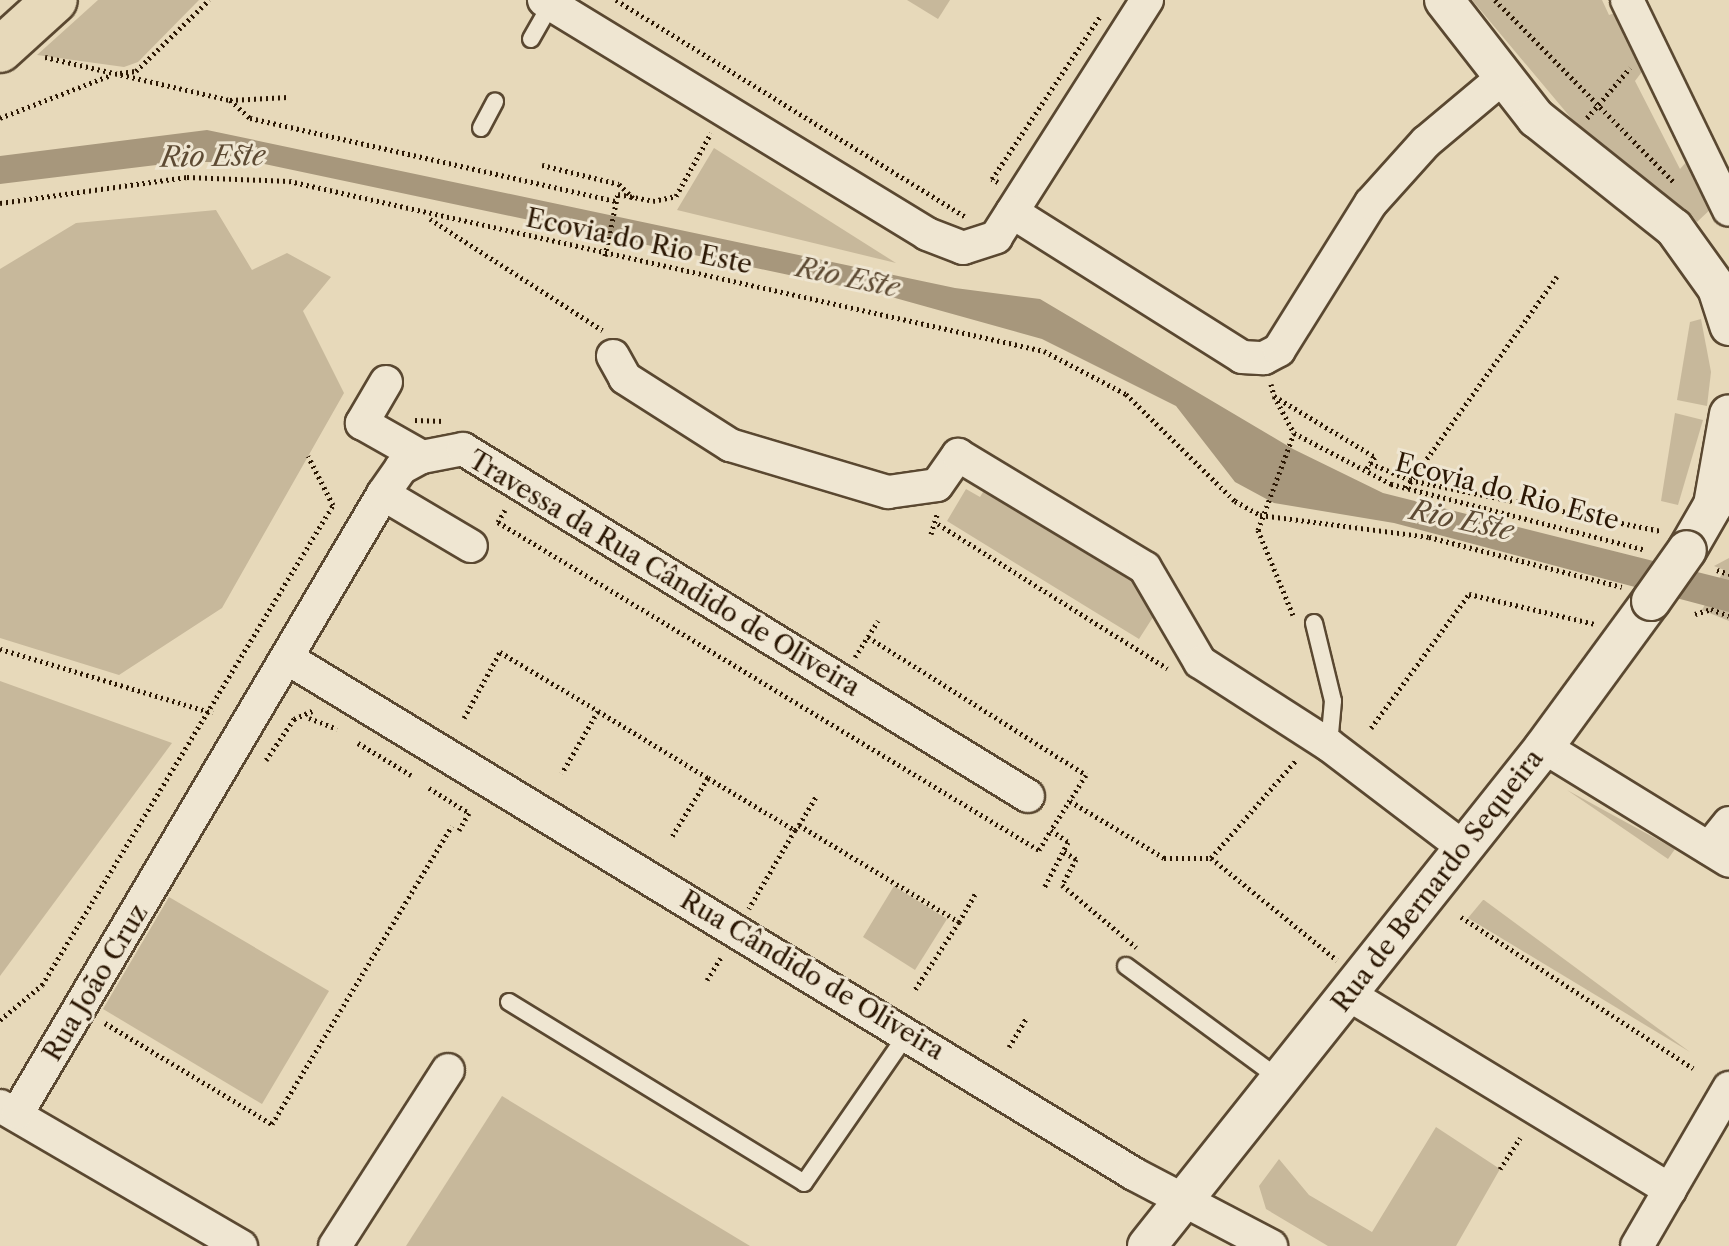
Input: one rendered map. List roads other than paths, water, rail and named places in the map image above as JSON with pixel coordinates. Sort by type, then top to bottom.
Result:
[{"type":"highway","points":[[18,52],[55,0]]},
{"type":"street","points":[[547,2],[927,234],[963,248],[996,237],[1011,201],[1147,0]]},
{"type":"street","points":[[1444,0],[1501,79],[1536,118],[1674,228],[1723,283],[1729,326]]},
{"type":"street","points":[[1627,0],[1729,210]]},
{"type":"street","points":[[1011,201],[1242,357],[1264,358],[1279,350],[1371,203],[1426,142],[1501,79]]},
{"type":"street","points":[[613,356],[625,378],[730,445],[888,492],[937,485],[958,455],[1145,568],[1200,662],[1316,748],[1464,848]]},
{"type":"street","points":[[386,382],[362,423],[422,457]]},
{"type":"street","points":[[1721,508],[1729,414]]},
{"type":"street","name":"Travessa da Rua Cândido de Oliveira","points":[[287,658],[401,468],[422,457],[463,449],[1028,796]]},
{"type":"street","points":[[383,494],[471,546]]},
{"type":"street","name":"Rua de Bernardo Sequeira","points":[[1147,1246],[1280,1079],[1343,978],[1464,848],[1544,747],[1643,596],[1721,508]]},
{"type":"street","name":"Rua Cândido de Oliveira","points":[[287,658],[439,753],[908,1033],[1134,1174],[1185,1196],[1271,1246]]},
{"type":"street","name":"Rua João Cruz","points":[[241,1246],[9,1109],[80,1008],[174,855],[287,658]]},
{"type":"street","points":[[1544,747],[1719,854],[1729,823]]},
{"type":"street","points":[[1343,978],[1670,1190]]},
{"type":"street","points":[[335,1246],[448,1070]]},
{"type":"street","points":[[1637,1246],[1729,1088]]},
{"type":"lane","points":[[531,39],[547,2]]},
{"type":"lane","points":[[481,128],[495,102]]},
{"type":"lane","points":[[1314,623],[1333,701],[1316,748]]},
{"type":"lane","points":[[1126,966],[1280,1079]]},
{"type":"lane","points":[[509,1002],[804,1183],[908,1033]]},
{"type":"water","name":"Rio Este","points":[[207,130],[955,288],[1040,299],[1293,449],[1383,493],[1729,580],[1729,612],[1394,523],[1274,503],[1235,482],[1176,406],[1042,339],[888,296],[255,162],[181,162],[0,184],[0,156]]}]
